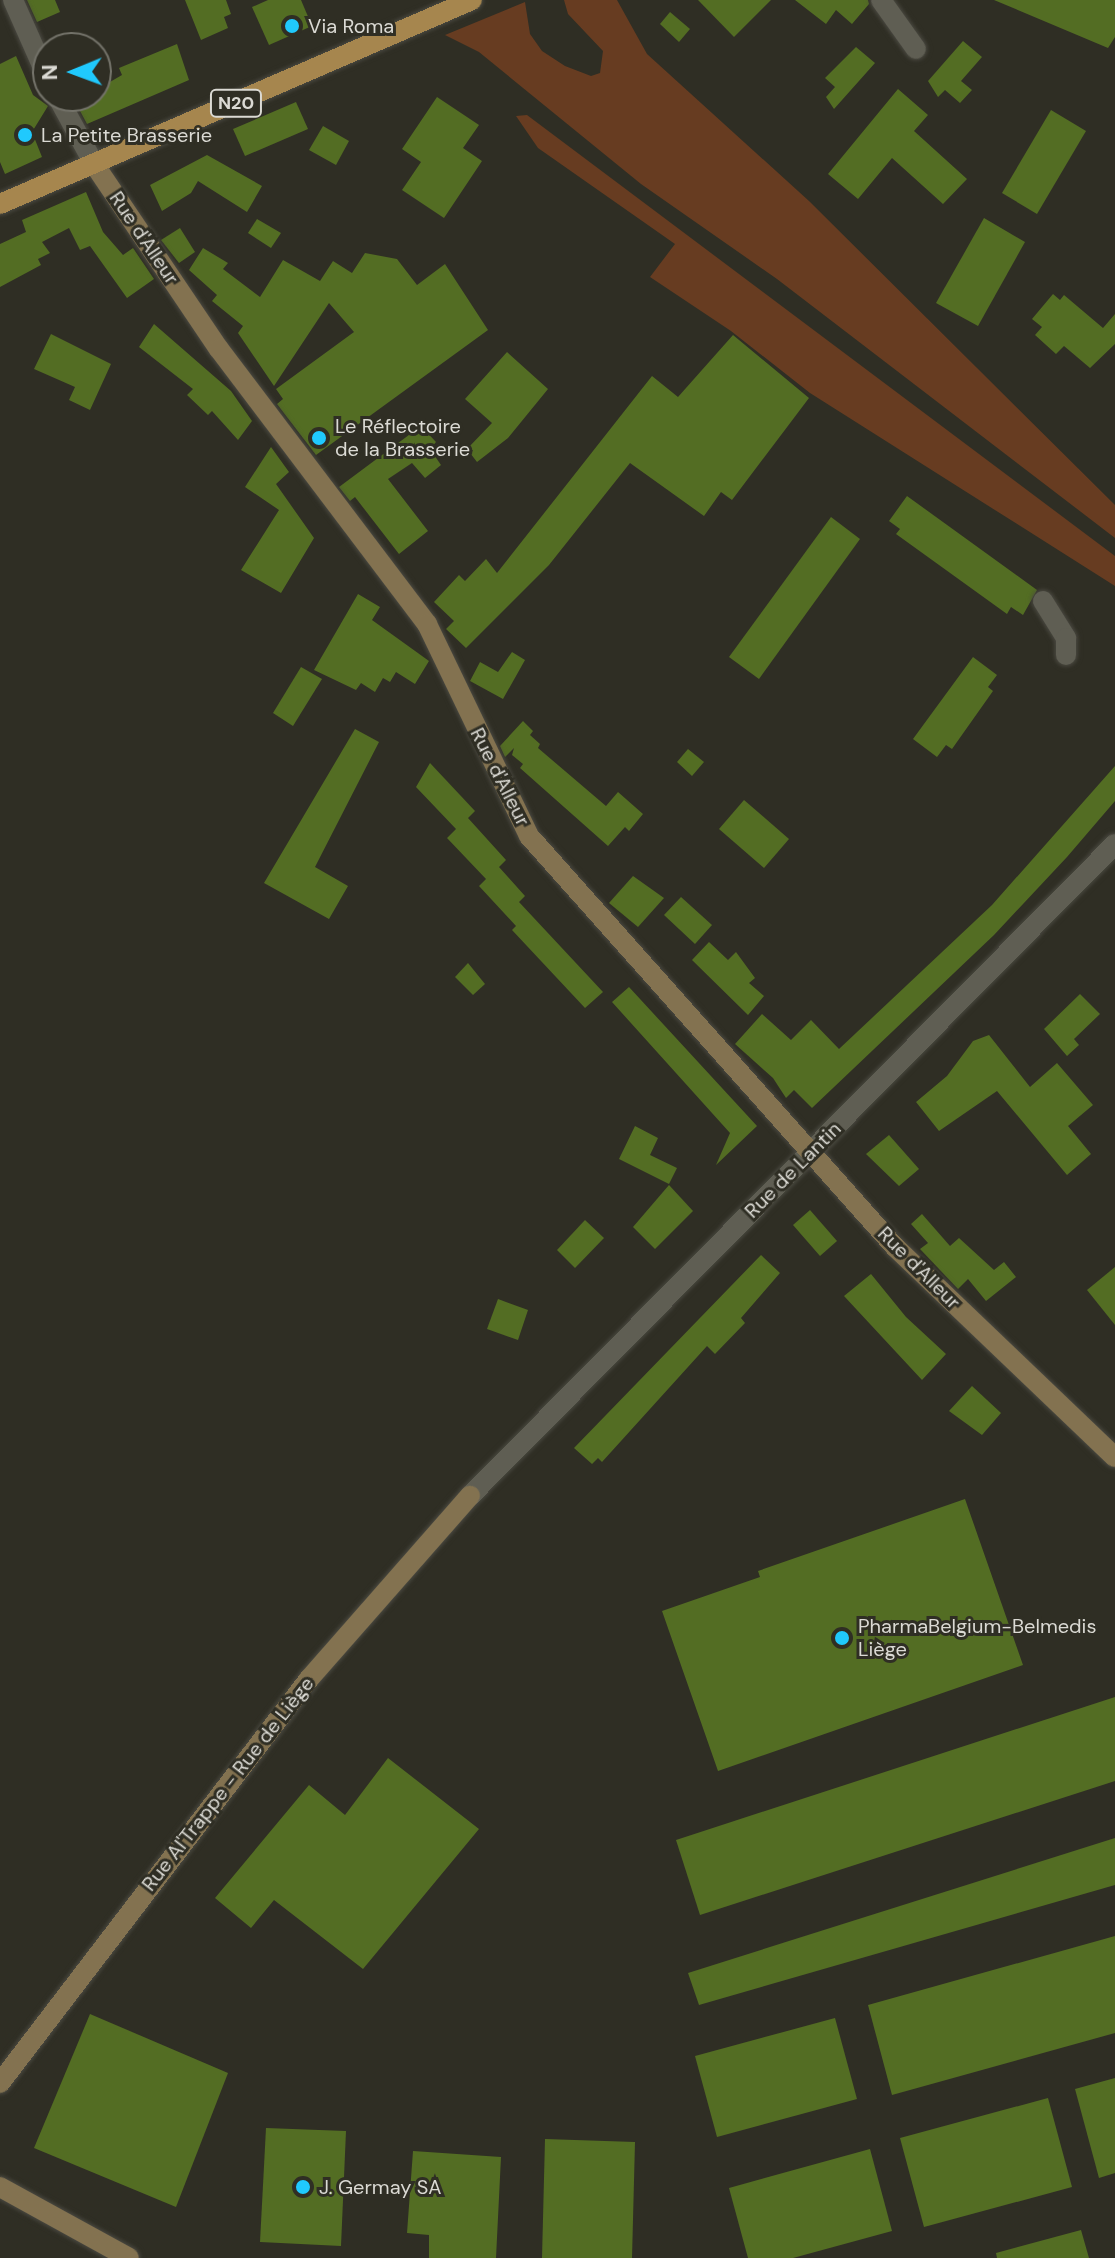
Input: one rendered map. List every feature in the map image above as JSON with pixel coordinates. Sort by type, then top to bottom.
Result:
[{"type":"main road","name":"N20","points":[[0,204],[472,0]]},
{"type":"street","points":[[13,0],[32,43]]},
{"type":"street","points":[[881,0],[916,49]]},
{"type":"street","points":[[66,112],[94,164]]},
{"type":"street","name":"Rue d'Alleur","points":[[94,164],[219,349],[427,624],[529,836],[813,1150],[895,1247],[1115,1457]]},
{"type":"street","points":[[1043,601],[1066,638],[1066,655]]},
{"type":"street","name":"Rue de Lantin","points":[[470,1496],[1115,844]]},
{"type":"street","name":"Rue Al'Trappe - Rue de Liège","points":[[0,2083],[309,1679],[470,1496]]},
{"type":"street","points":[[0,2187],[129,2258]]},
{"type":"shaded area","points":[[564,0],[617,0],[647,54],[809,201],[1115,505],[1115,538],[777,279],[641,184],[479,52],[445,35],[525,2],[530,34],[542,51],[565,66],[591,76],[600,73],[603,51],[568,14]]},
{"type":"shaded area","points":[[527,115],[1115,556],[1115,586],[810,393],[731,331],[650,277],[675,244],[538,148],[516,116]]},
{"type":"building","points":[[27,0],[55,0],[60,12],[37,22]]},
{"type":"building","points":[[185,0],[226,0],[231,14],[224,17],[228,28],[201,40]]},
{"type":"building","points":[[268,0],[301,0],[312,26],[269,45],[252,7]]},
{"type":"building","points":[[698,0],[771,0],[734,37]]},
{"type":"building","points":[[795,0],[868,0],[869,4],[852,24],[836,10],[826,24]]},
{"type":"building","points":[[994,0],[1115,0],[1115,37],[1108,48]]},
{"type":"building","points":[[670,12],[690,29],[679,42],[660,24]]},
{"type":"building","points":[[963,41],[982,57],[961,81],[972,90],[960,103],[945,90],[938,97],[928,81]]},
{"type":"building","points":[[177,44],[189,80],[87,124],[81,112],[112,112],[112,81],[122,75],[119,68]]},
{"type":"building","points":[[856,47],[875,63],[834,109],[826,97],[835,87],[825,78]]},
{"type":"building","points":[[16,56],[32,93],[32,112],[44,112],[32,132],[42,157],[5,174],[0,162],[0,64]]},
{"type":"building","points":[[898,89],[928,115],[914,131],[967,179],[943,204],[892,158],[858,199],[828,174]]},
{"type":"building","points":[[437,97],[479,125],[463,148],[482,161],[444,218],[402,190],[421,162],[402,149]]},
{"type":"building","points":[[296,102],[308,129],[245,156],[233,129]]},
{"type":"building","points":[[1051,110],[1086,131],[1037,214],[1002,193]]},
{"type":"building","points":[[323,126],[349,141],[336,165],[309,150]]},
{"type":"building","points":[[207,155],[262,186],[247,212],[198,181],[191,193],[162,211],[150,185]]},
{"type":"building","points":[[86,192],[103,232],[123,255],[133,248],[154,279],[127,298],[90,246],[80,250],[69,228],[42,242],[50,253],[38,259],[41,265],[0,287],[0,244],[26,232],[22,220]]},
{"type":"building","points":[[984,218],[1025,242],[978,326],[936,303]]},
{"type":"building","points":[[257,219],[281,233],[271,248],[248,233]]},
{"type":"building","points":[[180,228],[195,252],[179,263],[161,240]]},
{"type":"building","points":[[203,248],[228,263],[223,269],[260,297],[283,260],[320,281],[333,261],[352,273],[365,253],[397,259],[417,285],[445,264],[488,330],[316,455],[277,404],[283,399],[276,389],[354,332],[329,303],[274,386],[238,333],[243,326],[212,301],[217,295],[189,270]]},
{"type":"building","points":[[1053,294],[1060,300],[1064,295],[1103,328],[1115,314],[1115,344],[1090,368],[1064,346],[1056,354],[1035,335],[1042,327],[1032,319]]},
{"type":"building","points":[[154,324],[231,391],[252,421],[238,440],[212,411],[208,415],[187,395],[193,389],[139,347]]},
{"type":"building","points":[[51,334],[111,364],[90,410],[69,400],[75,387],[34,369]]},
{"type":"building","points":[[733,335],[809,398],[732,500],[721,492],[704,516],[630,463],[549,565],[466,648],[446,629],[454,621],[434,602],[459,575],[465,581],[486,559],[497,573],[652,376],[678,397]]},
{"type":"building","points":[[507,352],[548,389],[508,438],[477,462],[467,449],[492,423],[465,399]]},
{"type":"building","points":[[421,426],[436,442],[430,449],[441,465],[425,478],[412,463],[388,479],[428,531],[399,554],[355,497],[350,501],[339,487]]},
{"type":"building","points":[[271,447],[289,472],[276,484],[314,538],[281,593],[241,570],[279,510],[245,487]]},
{"type":"building","points":[[907,496],[1037,590],[1023,615],[1011,607],[1007,614],[896,534],[900,529],[889,521]]},
{"type":"building","points":[[831,517],[860,539],[759,679],[729,657]]},
{"type":"building","points":[[358,594],[380,607],[372,620],[429,661],[415,684],[396,672],[390,682],[383,678],[375,692],[361,683],[356,690],[314,670]]},
{"type":"building","points":[[512,652],[525,660],[503,699],[470,681],[480,662],[498,672]]},
{"type":"building","points":[[973,657],[997,675],[988,687],[993,691],[952,749],[946,745],[937,757],[913,739]]},
{"type":"building","points":[[301,667],[322,679],[293,726],[273,713]]},
{"type":"building","points":[[523,721],[533,731],[530,735],[540,744],[538,748],[606,806],[618,792],[643,814],[629,831],[625,827],[608,846],[520,768],[523,764],[512,755],[514,748],[505,757],[500,746]]},
{"type":"building","points":[[355,729],[379,742],[315,867],[348,886],[329,919],[264,883]]},
{"type":"building","points":[[688,749],[704,762],[692,776],[677,762]]},
{"type":"building","points":[[430,763],[475,811],[468,818],[506,860],[499,867],[525,896],[519,902],[603,992],[585,1008],[512,930],[516,926],[479,886],[486,879],[447,838],[456,829],[416,787]]},
{"type":"building","points":[[1115,766],[1115,801],[1067,857],[994,935],[812,1108],[794,1090],[786,1098],[773,1078],[735,1044],[762,1014],[791,1040],[811,1020],[839,1049],[992,905]]},
{"type":"building","points":[[744,800],[789,839],[764,868],[719,829]]},
{"type":"building","points":[[633,876],[664,898],[638,927],[609,903]]},
{"type":"building","points":[[681,897],[712,925],[695,944],[664,915]]},
{"type":"building","points":[[709,942],[728,960],[736,952],[755,978],[749,983],[764,996],[748,1015],[692,960]]},
{"type":"building","points":[[468,963],[485,984],[473,995],[455,977]]},
{"type":"building","points":[[629,987],[757,1126],[716,1165],[730,1133],[612,1002]]},
{"type":"building","points":[[1080,994],[1100,1014],[1074,1039],[1079,1045],[1067,1056],[1044,1029]]},
{"type":"building","points":[[989,1035],[1030,1087],[1057,1063],[1093,1105],[1068,1126],[1091,1154],[1067,1175],[997,1091],[939,1131],[916,1102],[947,1076],[973,1041]]},
{"type":"building","points":[[635,1126],[658,1138],[650,1155],[677,1168],[669,1184],[619,1159]]},
{"type":"building","points":[[889,1135],[919,1169],[899,1186],[866,1154]]},
{"type":"building","points":[[669,1185],[693,1211],[655,1249],[633,1227]]},
{"type":"building","points":[[810,1210],[837,1241],[820,1256],[793,1225]]},
{"type":"building","points":[[922,1214],[950,1246],[959,1238],[994,1270],[1004,1262],[1016,1277],[986,1301],[968,1279],[958,1289],[920,1249],[928,1243],[911,1224]]},
{"type":"building","points":[[585,1220],[604,1238],[575,1268],[557,1250]]},
{"type":"building","points":[[761,1255],[780,1273],[741,1318],[745,1323],[715,1354],[707,1346],[602,1462],[598,1458],[592,1464],[574,1448]]},
{"type":"building","points":[[1115,1267],[1115,1325],[1087,1290]]},
{"type":"building","points":[[871,1274],[906,1317],[946,1354],[922,1380],[844,1296]]},
{"type":"building","points":[[498,1299],[528,1310],[518,1340],[487,1329]]},
{"type":"building","points":[[972,1386],[1001,1413],[982,1435],[949,1411]]},
{"type":"building","name":"PharmaBelgium-Belmedis Liège","points":[[965,1499],[1023,1665],[718,1771],[662,1611],[760,1577],[758,1571]]},
{"type":"building","points":[[1115,1697],[1115,1781],[700,1915],[676,1840]]},
{"type":"building","points":[[388,1758],[479,1829],[363,1969],[274,1900],[251,1928],[215,1898],[309,1785],[345,1815]]},
{"type":"building","points":[[1115,1838],[1115,1885],[699,2005],[688,1973]]},
{"type":"building","points":[[1115,1936],[1115,2033],[892,2095],[868,2005]]},
{"type":"building","points":[[90,2014],[228,2073],[176,2207],[34,2148]]},
{"type":"building","points":[[835,2018],[857,2099],[717,2137],[695,2056]]},
{"type":"building","points":[[1115,2078],[1115,2173],[1099,2178],[1075,2089]]},
{"type":"building","points":[[1048,2098],[1072,2187],[924,2227],[900,2138]]},
{"type":"building","name":"J. Germay SA","points":[[266,2128],[346,2131],[341,2246],[260,2242]]},
{"type":"building","points":[[545,2139],[635,2142],[632,2258],[542,2258]]},
{"type":"building","points":[[870,2149],[892,2231],[793,2258],[748,2258],[729,2188]]},
{"type":"building","points":[[413,2151],[501,2157],[496,2258],[429,2258],[429,2235],[407,2233]]},
{"type":"building","points":[[1081,2230],[1089,2258],[997,2258],[996,2253]]},
{"type":"place","name":"Via Roma","points":[[292,26]]},
{"type":"place","name":"La Petite Brasserie","points":[[25,135]]},
{"type":"place","name":"Le Réflectoire de la Brasserie","points":[[319,438]]},
{"type":"place","name":"PharmaBelgium-Belmedis Liège","points":[[842,1638]]},
{"type":"place","name":"J. Germay SA","points":[[303,2187]]}]
